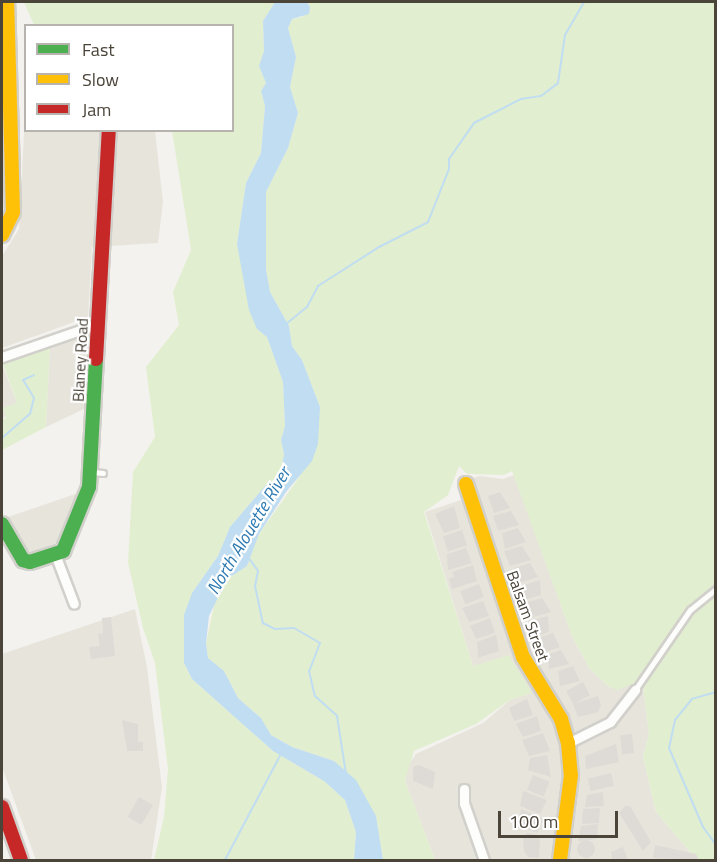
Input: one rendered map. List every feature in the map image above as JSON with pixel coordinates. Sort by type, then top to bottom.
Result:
[{"type":"street","points":[[2,235],[13,212],[7,2]]},
{"type":"street","name":"Blaney Road","points":[[55,554],[63,551],[69,542],[96,472],[98,324],[109,132]]},
{"type":"street","points":[[2,357],[98,324]]},
{"type":"street","name":"Balsam Street","points":[[466,484],[523,657],[561,719],[568,743],[571,775],[560,861]]},
{"type":"street","points":[[2,524],[23,560],[30,562],[55,554],[74,604]]},
{"type":"street","points":[[568,743],[610,722],[635,690]]},
{"type":"street","points":[[464,789],[464,803],[484,861]]},
{"type":"street","points":[[2,807],[21,861]]},
{"type":"lane","points":[[635,690],[690,610],[716,589]]},
{"type":"shaded area","points":[[24,132],[155,132],[163,202],[158,243],[92,247],[88,317],[2,348],[2,256],[19,229]]},
{"type":"shaded area","points":[[80,336],[91,344],[86,408],[46,427],[50,347]]},
{"type":"shaded area","points":[[2,364],[17,403],[2,420]]},
{"type":"shaded area","points":[[514,475],[572,636],[589,668],[609,687],[618,689],[642,680],[649,734],[643,757],[656,812],[697,860],[435,860],[405,781],[407,767],[416,754],[483,723],[510,700],[531,693],[522,680],[473,666],[425,512],[461,500],[457,483],[480,476],[503,479]]},
{"type":"shaded area","points":[[81,492],[62,541],[32,552],[27,549],[8,517]]},
{"type":"shaded area","points":[[135,609],[147,667],[162,787],[151,860],[36,860],[2,767],[2,654]]},
{"type":"green space","points":[[24,2],[275,2],[263,21],[264,51],[259,66],[266,83],[261,91],[265,106],[261,153],[246,183],[237,244],[257,329],[267,337],[283,382],[285,426],[281,440],[284,454],[280,478],[265,486],[230,527],[218,556],[192,593],[184,663],[192,679],[273,751],[324,781],[345,800],[356,832],[354,860],[154,860],[164,817],[168,769],[155,663],[143,628],[128,563],[133,472],[155,437],[146,367],[179,325],[173,292],[191,250],[172,132],[234,132],[234,24],[34,24]]},
{"type":"green space","points":[[307,2],[715,2],[715,860],[697,860],[656,812],[643,757],[649,734],[642,680],[618,690],[609,687],[589,668],[572,636],[512,471],[504,475],[467,474],[459,466],[448,495],[424,512],[473,666],[509,655],[532,693],[510,700],[476,724],[414,751],[405,781],[435,860],[383,860],[376,816],[334,761],[292,747],[271,735],[261,718],[238,698],[224,671],[208,658],[206,643],[215,601],[227,579],[247,566],[259,534],[300,476],[318,425],[320,407],[302,360],[292,346],[289,326],[270,292],[266,269],[266,192],[288,148],[298,113],[290,87],[296,57],[288,28],[292,19],[302,17],[310,7]]},
{"type":"green space","points":[[50,347],[46,427],[2,450],[2,420],[6,418],[3,408],[17,403],[3,364]]},
{"type":"water","name":"North Alouette River","points":[[275,2],[307,2],[310,7],[309,14],[292,19],[288,28],[296,57],[290,87],[298,113],[288,148],[266,192],[266,269],[270,292],[289,326],[292,346],[302,360],[320,407],[318,444],[312,461],[286,492],[259,534],[247,566],[227,579],[209,616],[206,643],[208,658],[224,671],[238,698],[261,718],[271,735],[292,747],[334,761],[356,780],[376,816],[383,860],[354,860],[356,832],[345,800],[324,781],[273,751],[192,679],[184,663],[184,615],[192,593],[218,556],[230,527],[265,486],[280,478],[284,454],[281,440],[285,426],[283,382],[267,337],[257,329],[249,310],[237,244],[246,183],[261,153],[265,106],[261,91],[266,83],[259,66],[264,51],[263,21]]},
{"type":"building","points":[[500,492],[510,508],[494,513],[488,496]]},
{"type":"building","points":[[454,506],[460,528],[444,533],[435,514]]},
{"type":"building","points":[[511,511],[519,525],[498,531],[493,516]]},
{"type":"building","points":[[518,528],[526,542],[505,549],[502,533]]},
{"type":"building","points":[[462,530],[467,545],[448,551],[443,536]]},
{"type":"building","points":[[522,546],[531,560],[510,566],[504,551]]},
{"type":"building","points":[[466,548],[472,563],[448,570],[447,554]]},
{"type":"building","points":[[530,563],[538,577],[515,584],[514,568]]},
{"type":"building","points":[[473,565],[477,581],[452,589],[449,579],[454,577],[452,572]]},
{"type":"building","points":[[540,580],[541,595],[524,600],[518,587]]},
{"type":"building","points":[[479,584],[484,597],[465,604],[460,591]]},
{"type":"building","points":[[542,598],[551,612],[529,618],[527,602]]},
{"type":"building","points":[[483,601],[489,616],[469,622],[462,608]]},
{"type":"building","points":[[548,616],[549,632],[533,637],[530,621]]},
{"type":"building","points":[[111,617],[115,656],[91,659],[89,647],[100,646],[98,634],[103,633],[102,618]]},
{"type":"building","points":[[490,618],[495,633],[476,639],[470,626]]},
{"type":"building","points":[[553,633],[560,647],[540,654],[539,638]]},
{"type":"building","points":[[496,635],[499,651],[478,658],[477,642]]},
{"type":"building","points":[[561,650],[569,664],[549,669],[548,660],[544,661],[543,656]]},
{"type":"building","points":[[573,666],[580,681],[560,686],[558,671]]},
{"type":"building","points":[[583,682],[590,695],[573,704],[566,691]]},
{"type":"building","points":[[598,696],[601,705],[598,712],[578,717],[573,704]]},
{"type":"building","points":[[527,699],[533,715],[514,721],[509,708]]},
{"type":"building","points":[[537,716],[541,731],[523,737],[516,724]]},
{"type":"building","points":[[122,720],[138,724],[138,742],[143,742],[143,751],[127,751]]},
{"type":"building","points":[[543,733],[550,751],[529,756],[522,740]]},
{"type":"building","points":[[632,734],[634,753],[622,754],[620,735]]},
{"type":"building","points":[[616,744],[619,762],[586,769],[585,756]]},
{"type":"building","points":[[547,755],[551,777],[528,770],[530,758]]},
{"type":"building","points":[[419,765],[435,772],[433,789],[413,781],[413,767]]},
{"type":"building","points":[[611,773],[614,786],[591,791],[588,778]]},
{"type":"building","points":[[533,775],[550,782],[544,797],[527,790]]},
{"type":"building","points":[[523,791],[547,800],[540,814],[520,806]]},
{"type":"building","points":[[603,792],[604,806],[585,807],[587,795]]},
{"type":"building","points":[[139,797],[153,805],[141,825],[128,817]]},
{"type":"building","points":[[625,806],[630,806],[651,842],[643,851],[619,813]]},
{"type":"building","points":[[600,808],[599,823],[582,824],[583,809]]},
{"type":"building","points":[[521,809],[545,819],[537,833],[518,825]]},
{"type":"building","points":[[598,824],[597,839],[578,841],[581,826]]},
{"type":"building","points":[[527,833],[540,836],[539,858],[528,857],[524,851],[523,837]]},
{"type":"building","points":[[586,840],[592,843],[595,849],[592,855],[586,858],[580,855],[577,849],[580,843]]},
{"type":"building","points":[[655,845],[696,854],[699,860],[653,858]]},
{"type":"building","points":[[623,847],[628,860],[612,860],[611,852]]},
{"type":"waterway","points":[[286,324],[307,307],[318,286],[379,247],[428,222],[449,169],[449,159],[474,123],[521,99],[541,96],[558,83],[565,35],[584,2]]},
{"type":"waterway","points":[[2,438],[30,414],[34,398],[23,380],[34,375]]},
{"type":"waterway","name":"North Alouette River","points":[[248,557],[258,571],[255,586],[263,623],[275,629],[294,628],[320,643],[309,671],[315,696],[337,716],[346,774]]},
{"type":"waterway","points":[[716,692],[692,699],[675,720],[669,748],[703,827],[716,845]]},
{"type":"waterway","points":[[225,860],[281,754]]},
{"type":"traffic: fast","points":[[2,524],[23,560],[30,562],[63,551],[89,487],[96,359]]},
{"type":"traffic: slow","points":[[2,235],[13,212],[7,2]]},
{"type":"traffic: slow","points":[[466,484],[523,657],[561,719],[568,743],[571,775],[560,860]]},
{"type":"traffic: jam","points":[[96,359],[109,132]]},
{"type":"traffic: jam","points":[[2,807],[21,860]]}]
